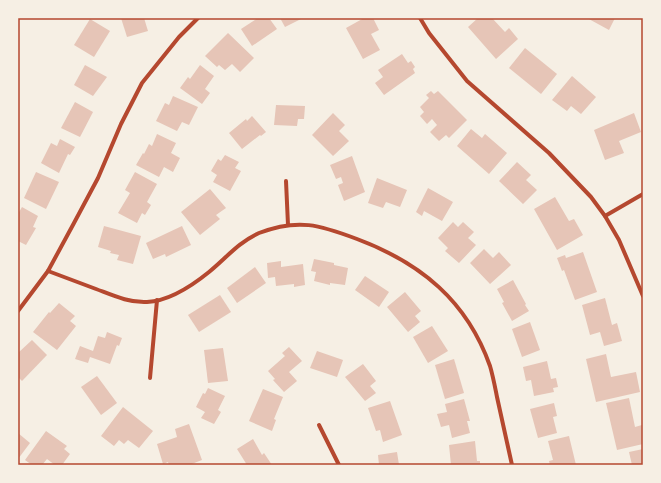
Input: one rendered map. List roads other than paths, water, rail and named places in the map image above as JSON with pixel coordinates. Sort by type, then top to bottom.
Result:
[{"type":"street","points":[[18,311],[48,271],[98,178],[121,124],[142,83],[178,37],[198,18]]},
{"type":"street","points":[[420,18],[429,33],[467,81],[549,153],[581,186],[605,216],[619,240],[643,296]]},
{"type":"street","points":[[286,181],[288,225]]},
{"type":"street","points":[[605,216],[643,194]]},
{"type":"street","points":[[48,271],[128,300],[139,302],[157,300],[185,289],[199,280],[244,241],[264,232],[288,225],[314,225],[328,228],[375,246],[409,263],[435,283],[458,305],[477,335],[490,367],[512,465]]},
{"type":"street","points":[[150,378],[157,300]]},
{"type":"street","points":[[320,425],[339,465]]}]
